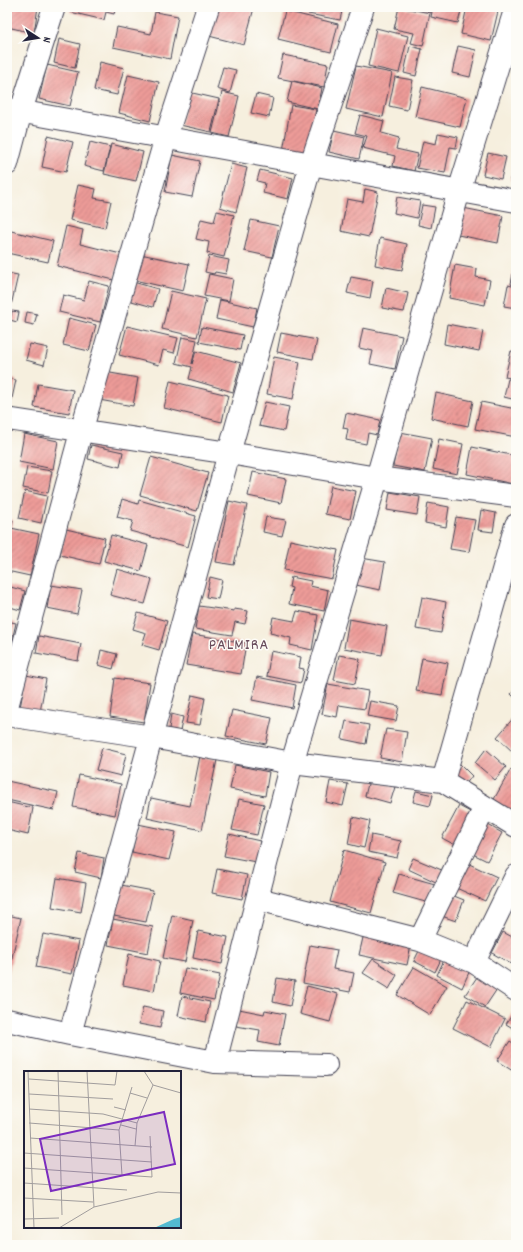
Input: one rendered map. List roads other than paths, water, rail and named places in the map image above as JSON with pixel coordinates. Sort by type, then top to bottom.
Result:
[{"type":"street","points":[[7,164],[14,110],[54,7]]},
{"type":"street","points":[[7,707],[82,432],[166,137],[208,7]]},
{"type":"street","points":[[70,1034],[229,453],[311,164],[363,7]]},
{"type":"street","points":[[215,1062],[292,763],[377,478],[459,191],[516,7]]},
{"type":"street","points":[[14,110],[516,200]]},
{"type":"street","points":[[7,419],[82,432],[229,453],[377,478],[516,496]]},
{"type":"street","points":[[443,781],[516,525]]},
{"type":"street","points":[[7,715],[152,737],[292,763],[443,781],[516,826]]},
{"type":"street","points":[[420,940],[485,807]]},
{"type":"street","points":[[474,962],[516,876]]},
{"type":"street","points":[[258,899],[420,940],[474,962],[516,990]]},
{"type":"street","points":[[7,1020],[70,1034],[215,1062],[326,1065]]},
{"type":"district","name":"PALMIRA","points":[[239,643]]}]
